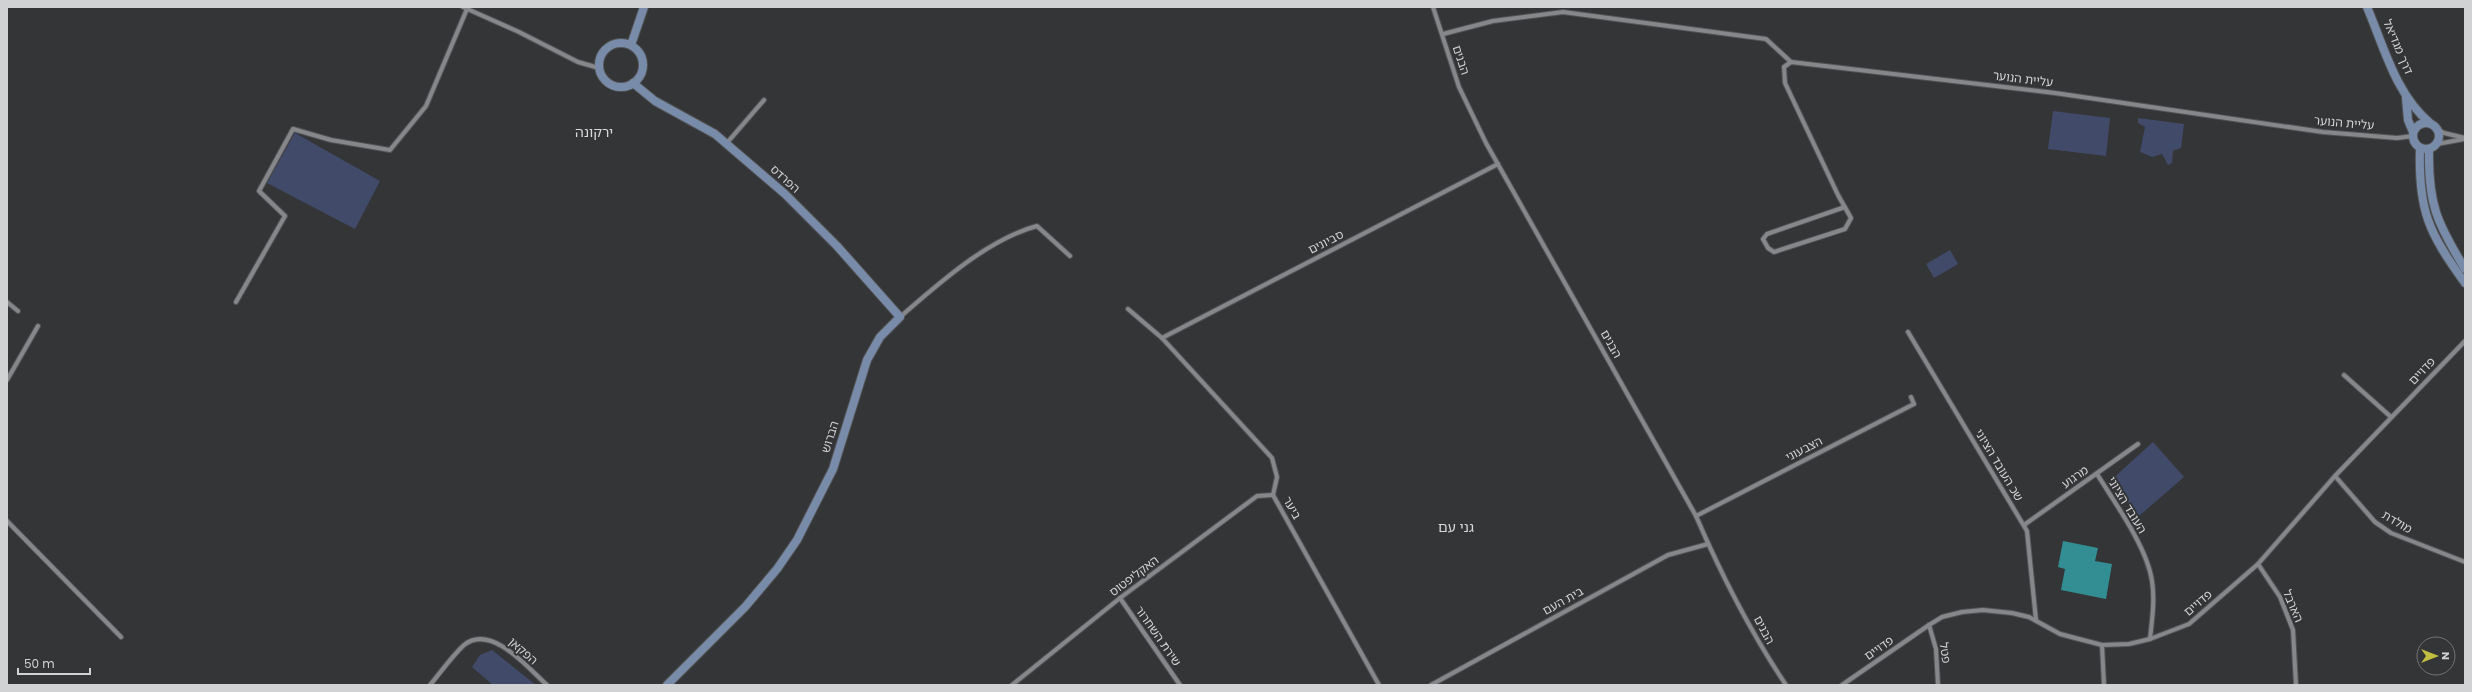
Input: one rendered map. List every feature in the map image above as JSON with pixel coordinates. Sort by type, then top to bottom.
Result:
[{"type":"street","points":[[631,45],[644,7]]},
{"type":"street","name":"הבנים","points":[[1433,7],[1459,87],[1498,164],[1696,516],[1708,544],[1767,656],[1786,685]]},
{"type":"street","name":"דרך מגדיאל","points":[[2367,7],[2406,97],[2418,113],[2430,123]]},
{"type":"street","points":[[236,302],[285,216],[259,191],[293,130],[331,140],[390,150],[426,106],[465,8],[519,32],[578,62],[599,68]]},
{"type":"street","points":[[1443,34],[1493,21],[1563,12],[1766,39],[1792,62],[1784,67],[1785,83],[1851,218],[1845,230],[1774,252],[1768,248],[1763,239],[1767,234],[1845,207]]},
{"type":"street","points":[[623,43],[631,45],[639,52],[643,64],[639,77],[634,83],[616,86],[609,83],[602,76],[599,68],[600,58],[609,46],[623,43]]},
{"type":"street","name":"עליית הנוער","points":[[1792,62],[2055,93],[2323,132],[2397,138],[2413,134]]},
{"type":"street","name":"הפרדס","points":[[634,83],[655,101],[715,134],[785,194],[837,246],[900,317]]},
{"type":"street","name":"דרך מגדיאל","points":[[2406,97],[2408,120],[2413,134]]},
{"type":"street","points":[[726,144],[764,100]]},
{"type":"street","points":[[2465,139],[2444,133],[2430,123],[2419,125],[2413,134],[2420,148],[2419,178],[2425,214],[2438,244],[2465,283]]},
{"type":"street","points":[[2437,128],[2440,135],[2437,144]]},
{"type":"street","points":[[2420,148],[2429,150],[2437,144],[2465,139]]},
{"type":"street","points":[[2429,150],[2428,178],[2434,212],[2465,268]]},
{"type":"street","name":"סביונים","points":[[1162,338],[1498,164]]},
{"type":"street","name":"הברוש","points":[[667,685],[745,607],[777,569],[797,540],[833,469],[867,360],[880,337],[900,317],[938,284],[988,250],[1023,230],[1037,226],[1070,256]]},
{"type":"street","points":[[7,302],[18,311]]},
{"type":"street","name":"ביער","points":[[1128,309],[1162,338],[1272,458],[1277,477],[1274,495],[1379,685]]},
{"type":"street","points":[[7,380],[38,326]]},
{"type":"street","name":"שכ העובד הציוני","points":[[1908,332],[2027,531],[2036,620]]},
{"type":"street","name":"פדויים","points":[[1842,685],[1929,624],[1942,617],[1983,610],[2012,613],[2036,620],[2060,634],[2102,645],[2129,644],[2150,639],[2189,624],[2258,564],[2335,476],[2465,341]]},
{"type":"street","points":[[2344,375],[2391,417]]},
{"type":"street","name":"הצבעוני","points":[[1696,516],[1914,404],[1911,398]]},
{"type":"street","name":"מרגוע","points":[[2024,525],[2138,444]]},
{"type":"street","name":"העובד הציוני","points":[[2097,474],[2136,536],[2152,580],[2153,606],[2150,639]]},
{"type":"street","name":"מולדת","points":[[2335,476],[2375,522],[2392,533],[2465,562]]},
{"type":"street","name":"האקליפטוס","points":[[1012,685],[1120,598],[1257,496],[1274,495]]},
{"type":"street","points":[[7,521],[121,637]]},
{"type":"street","name":"בית העם","points":[[1431,685],[1668,555],[1708,544]]},
{"type":"street","name":"הארבל","points":[[2258,564],[2280,597],[2292,630],[2296,685]]},
{"type":"street","name":"שירת השחרור","points":[[1120,598],[1180,685]]},
{"type":"street","name":"פטל","points":[[1929,624],[1936,649],[1938,685]]},
{"type":"street","name":"הפקאן","points":[[433,684],[464,646],[471,641],[484,638],[499,643],[547,685]]},
{"type":"street","points":[[2102,645],[2104,685]]},
{"type":"shaded area","points":[[2053,111],[2110,118],[2106,156],[2048,149]]},
{"type":"shaded area","points":[[2138,118],[2184,124],[2181,148],[2173,151],[2172,163],[2168,165],[2162,154],[2152,157],[2140,152],[2145,127],[2138,123]]},
{"type":"shaded area","points":[[295,133],[380,181],[355,229],[267,183]]},
{"type":"shaded area","points":[[1950,250],[1958,264],[1934,278],[1926,264]]},
{"type":"shaded area","points":[[2153,442],[2184,477],[2139,516],[2109,482]]},
{"type":"shaded area","points":[[2063,541],[2098,548],[2095,561],[2112,564],[2106,599],[2061,590],[2065,569],[2058,567]]},
{"type":"shaded area","points":[[492,650],[536,685],[493,685],[472,667],[480,655]]},
{"type":"district","name":"ירקונה","points":[[594,132]]},
{"type":"district","name":"גני עם","points":[[1456,527]]}]
